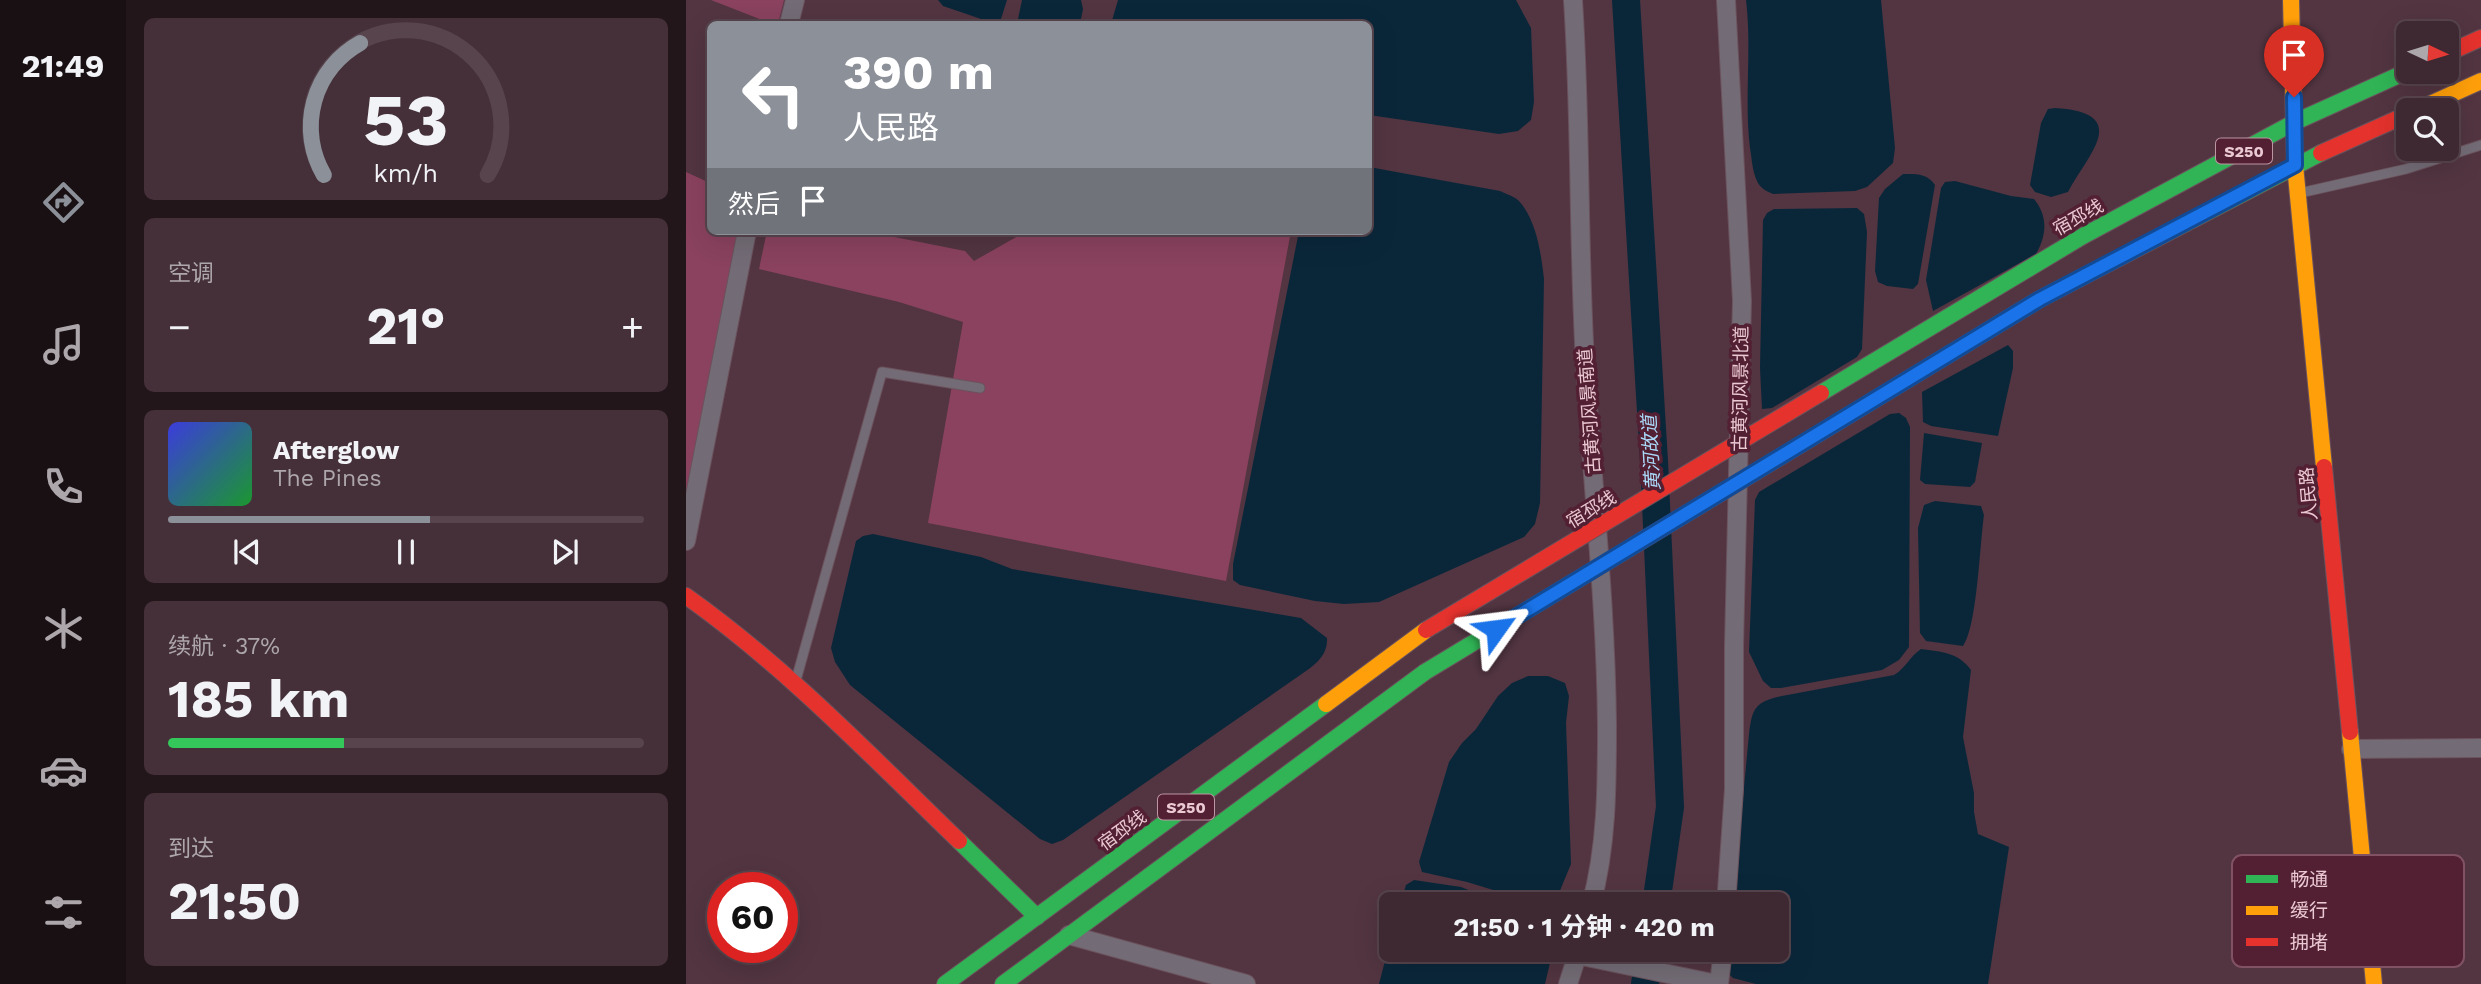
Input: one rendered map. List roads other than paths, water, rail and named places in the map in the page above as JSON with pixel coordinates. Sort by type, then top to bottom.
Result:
[{"type":"main road","name":"人民路","points":[[2291,0],[2295,165],[2361,855]]},
{"type":"main road","points":[[2459,48],[2481,38]]},
{"type":"main road","name":"宿邳线","points":[[945,984],[1426,630],[2083,236],[2295,122],[2396,76]]},
{"type":"main road","points":[[2443,98],[2481,81]]},
{"type":"main road","name":"S250","points":[[1003,984],[1424,672],[2040,299],[2295,165],[2396,119]]},
{"type":"main road","points":[[686,596],[730,627],[795,682],[1037,916]]},
{"type":"street","points":[[790,21],[795,0]]},
{"type":"street","name":"古黄河风景南道","points":[[1573,0],[1578,67],[1584,358],[1606,667],[1607,797],[1600,872],[1595,892]]},
{"type":"street","name":"古黄河风景北道","points":[[1726,0],[1742,301],[1734,646],[1734,789],[1727,892]]},
{"type":"street","points":[[686,541],[746,235]]},
{"type":"street","points":[[2351,749],[2481,748]]},
{"type":"street","points":[[1069,935],[1246,984]]},
{"type":"street","points":[[1568,984],[1578,962]]},
{"type":"street","points":[[1618,962],[1714,983],[1720,962]]},
{"type":"lane","points":[[2298,194],[2406,169],[2481,145]]},
{"type":"lane","points":[[795,682],[882,372],[980,388]]},
{"type":"water","points":[[938,0],[1007,0],[1000,21],[987,21],[943,6]]},
{"type":"water","points":[[1022,0],[1081,0],[1083,9],[1081,21],[1018,21]]},
{"type":"water","points":[[1118,0],[1516,0],[1531,28],[1534,102],[1531,120],[1518,131],[1499,134],[1372,115],[1372,21],[1112,21]]},
{"type":"water","points":[[1746,0],[1881,0],[1895,148],[1893,163],[1867,187],[1855,191],[1773,194],[1758,183],[1753,169],[1748,130]]},
{"type":"water","points":[[2048,109],[2079,111],[2093,118],[2099,127],[2093,150],[2068,192],[2051,197],[2035,192],[2030,185],[2041,123]]},
{"type":"water","points":[[1372,168],[1500,191],[1519,201],[1530,218],[1537,238],[1544,279],[1540,503],[1535,524],[1524,537],[1379,602],[1344,604],[1315,601],[1240,585],[1233,580],[1233,564],[1298,235],[1372,235]]},
{"type":"water","points":[[1903,174],[1925,176],[1935,185],[1918,284],[1913,289],[1887,286],[1878,282],[1875,271],[1879,198],[1885,189]]},
{"type":"water","points":[[1955,181],[2011,196],[2034,199],[2042,212],[2044,233],[2036,254],[1933,311],[1926,280],[1941,188],[1945,182]]},
{"type":"water","points":[[1857,208],[1864,214],[1867,232],[1862,349],[1857,357],[1772,408],[1762,409],[1760,368],[1763,220],[1767,213],[1774,209]]},
{"type":"water","points":[[2008,345],[2013,351],[2013,368],[1998,436],[1931,426],[1923,422],[1922,392]]},
{"type":"water","points":[[1899,413],[1906,418],[1910,427],[1909,647],[1899,660],[1882,670],[1771,688],[1763,681],[1749,652],[1755,500],[1759,492],[1890,414]]},
{"type":"water","points":[[1924,433],[1982,443],[1975,482],[1970,487],[1925,484],[1920,480]]},
{"type":"water","points":[[1935,501],[1981,506],[1984,515],[1975,604],[1963,646],[1926,641],[1920,633],[1918,528],[1924,505]]},
{"type":"water","points":[[873,534],[981,557],[1012,569],[1301,618],[1327,638],[1326,648],[1310,668],[1063,840],[1052,844],[1040,839],[850,685],[835,662],[831,648],[856,541]]},
{"type":"water","points":[[1921,649],[1943,652],[1955,656],[1971,670],[1963,737],[1974,793],[1978,834],[2009,847],[1988,984],[1756,984],[1733,978],[1727,972],[1727,962],[1789,962],[1789,892],[1734,892],[1749,734],[1755,709],[1763,702],[1777,697],[1894,675]]},
{"type":"water","points":[[1528,676],[1548,676],[1565,683],[1569,696],[1566,723],[1571,864],[1559,892],[1500,892],[1422,872],[1419,862],[1449,762],[1498,696],[1512,683]]},
{"type":"water","points":[[1414,880],[1461,887],[1474,892],[1404,892],[1406,885]]},
{"type":"water","points":[[1385,962],[1550,962],[1545,984],[1379,984]]},
{"type":"waterway","name":"黄河故道","points":[[1626,0],[1654,461],[1670,807],[1658,892]]},
{"type":"waterway","name":"黄河故道","points":[[1645,984],[1648,962]]}]
